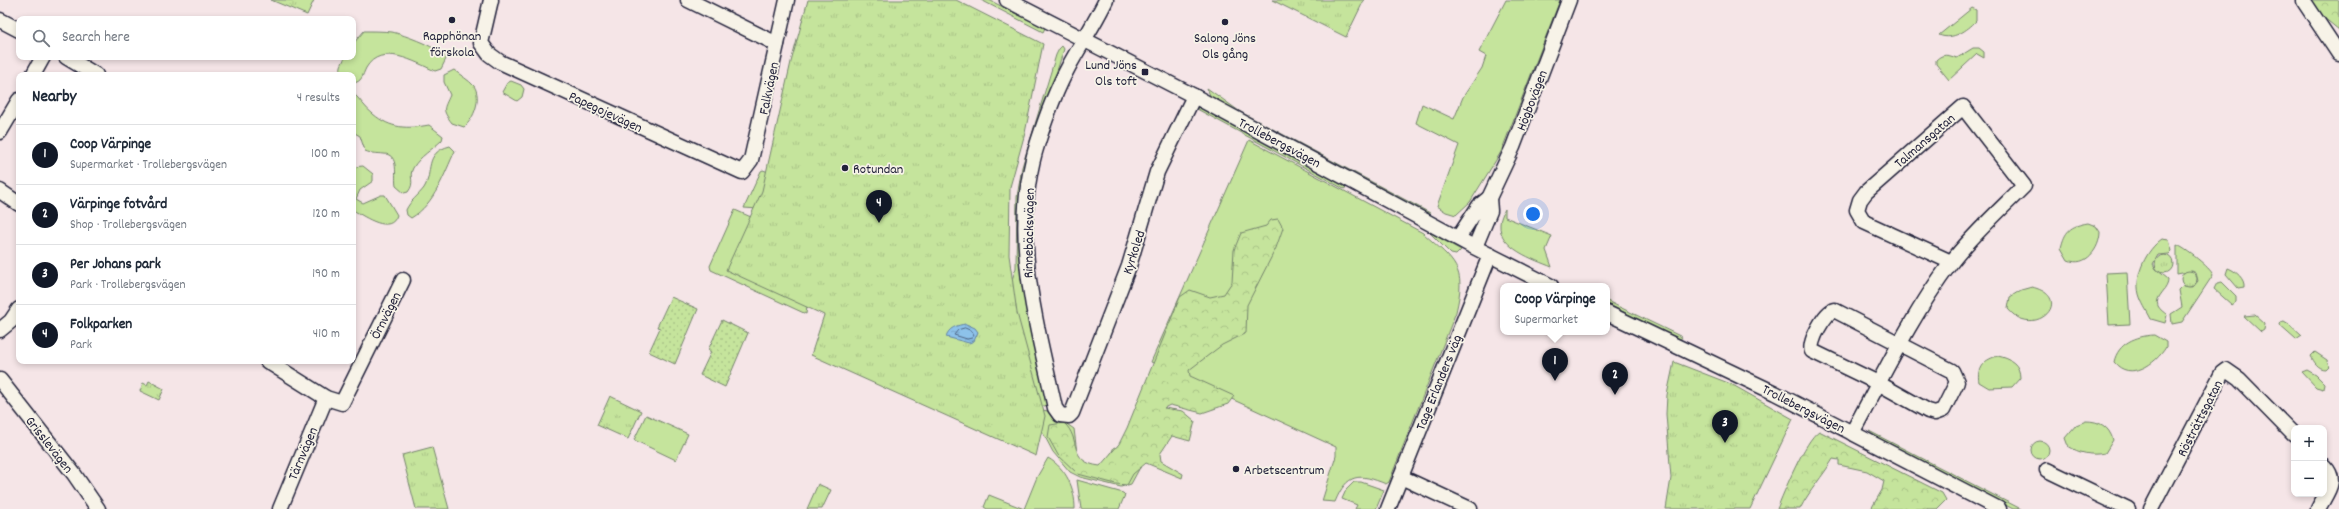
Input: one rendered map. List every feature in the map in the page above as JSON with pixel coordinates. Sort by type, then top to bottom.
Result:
[{"type":"street","name":"Papegojevägen","points":[[491,0],[481,43],[484,48],[500,62],[742,172]]},
{"type":"street","points":[[688,0],[777,44]]},
{"type":"street","name":"Falkvägen","points":[[742,172],[751,160],[787,0]]},
{"type":"street","name":"Trollebergsvägen","points":[[1007,0],[1194,96],[1458,238],[1545,283]]},
{"type":"street","points":[[1084,40],[1106,0]]},
{"type":"street","name":"Högbovägen","points":[[1458,238],[1479,206],[1489,198],[1513,147],[1569,0]]},
{"type":"street","points":[[2304,0],[2339,54]]},
{"type":"street","points":[[0,20],[16,28]]},
{"type":"street","name":"Rinnebäcksvägen","points":[[1074,409],[1072,413],[1065,416],[1060,415],[1055,408],[1029,291],[1026,257],[1026,214],[1030,170],[1038,141],[1068,68],[1084,40]]},
{"type":"street","points":[[35,72],[41,60]]},
{"type":"street","points":[[71,60],[91,72]]},
{"type":"street","name":"Kyrkoled","points":[[1074,409],[1129,266],[1157,172],[1194,96]]},
{"type":"street","points":[[0,132],[16,105]]},
{"type":"street","name":"Talmansgatan","points":[[1852,433],[1899,342],[1921,305],[1951,262],[2024,186],[1964,107],[1866,192],[1860,200],[1858,210],[1864,222],[1951,262]]},
{"type":"street","points":[[0,191],[16,202]]},
{"type":"street","name":"Högbovägen","points":[[1475,247],[1490,211],[1489,198]]},
{"type":"street","name":"Tage Erlanders väg","points":[[1388,509],[1490,255]]},
{"type":"street","name":"Örnvägen","points":[[272,364],[326,398],[342,403],[403,280]]},
{"type":"street","points":[[1834,310],[1899,342],[1952,371],[1957,382],[1943,410],[1935,413],[1810,349],[1811,343],[1826,315],[1834,310]]},
{"type":"street","points":[[0,330],[16,313]]},
{"type":"street","name":"Trollebergsvägen","points":[[1610,314],[1774,393],[1999,509]]},
{"type":"street","name":"Rösträttsgatan","points":[[2152,509],[2222,373],[2226,370],[2239,380],[2291,432]]},
{"type":"street","name":"Grisslevägen","points":[[0,380],[74,474],[98,509]]},
{"type":"street","name":"Tärnvägen","points":[[280,509],[326,398]]},
{"type":"street","points":[[2327,469],[2332,475],[2333,480],[2327,492]]},
{"type":"street","points":[[2047,470],[2128,509]]},
{"type":"street","points":[[1401,477],[1470,509]]},
{"type":"street","points":[[2318,509],[2324,497]]},
{"type":"green space","points":[[271,0],[314,0],[307,15]]},
{"type":"green space","points":[[808,0],[956,0],[1043,44],[1025,133],[1010,187],[1009,255],[1017,313],[1045,416],[1036,456],[811,355],[824,315],[726,270],[762,191],[791,62]]},
{"type":"green space","points":[[981,0],[989,0],[1045,28],[1043,32]]},
{"type":"green space","points":[[1272,0],[1364,0],[1346,37]]},
{"type":"green space","points":[[1506,0],[1560,0],[1501,152],[1470,202],[1456,215],[1446,212],[1437,206],[1459,145],[1416,123],[1422,104],[1454,119],[1463,97],[1482,68],[1486,56],[1479,52]]},
{"type":"green space","points":[[2312,0],[2339,0],[2339,30],[2323,17]]},
{"type":"green space","points":[[1972,8],[1976,10],[1976,21],[1969,28],[1954,36],[1949,37],[1939,35]]},
{"type":"green space","points":[[364,31],[392,32],[422,42],[444,55],[446,59],[441,69],[435,71],[399,56],[380,56],[372,60],[366,68],[363,76],[356,82],[356,72],[340,72],[344,60],[356,60],[356,40]]},
{"type":"green space","points":[[1062,46],[1064,49],[1048,99],[1020,223],[1021,280],[1049,405],[1039,407],[1007,294],[1016,268],[1017,197],[1022,167],[1056,55]]},
{"type":"green space","points":[[1973,48],[1979,48],[1984,52],[1984,58],[1977,54],[1949,80],[1936,64],[1936,60],[1941,56],[1948,55],[1957,58]]},
{"type":"green space","points":[[454,70],[474,86],[477,96],[474,114],[464,127],[452,123],[445,112],[445,106],[450,95],[444,82],[444,75]]},
{"type":"green space","points":[[511,81],[521,85],[524,89],[522,97],[517,101],[502,92],[507,83]]},
{"type":"green space","points":[[1207,88],[1239,111],[1430,213],[1430,215],[1224,106],[1211,98]]},
{"type":"green space","points":[[356,96],[370,112],[386,123],[400,127],[429,125],[443,136],[442,140],[413,168],[410,188],[408,192],[404,193],[396,186],[395,167],[392,158],[389,155],[365,151],[360,136],[356,134]]},
{"type":"green space","points":[[1198,107],[1347,187],[1344,189],[1197,109]]},
{"type":"green space","points":[[1249,140],[1423,233],[1443,251],[1456,266],[1459,275],[1460,285],[1456,312],[1389,482],[1386,484],[1368,478],[1355,478],[1344,485],[1335,502],[1322,501],[1336,456],[1336,447],[1151,362]]},
{"type":"green space","points":[[450,146],[455,151],[443,179],[433,197],[411,218],[407,215],[406,210],[424,188],[433,158],[436,153]]},
{"type":"green space","points":[[363,166],[373,174],[373,181],[360,190],[356,199],[356,167]]},
{"type":"green space","points":[[763,170],[782,177],[758,209],[744,208],[761,171]]},
{"type":"green space","points":[[381,195],[385,195],[397,215],[394,221],[389,224],[377,223],[356,212],[356,199],[363,203]]},
{"type":"green space","points":[[1505,209],[1505,217],[1552,236],[1546,250],[1552,267],[1519,252],[1505,240],[1501,232],[1500,224]]},
{"type":"green space","points":[[735,210],[751,217],[807,305],[806,314],[711,270],[710,266]]},
{"type":"green space","points":[[1278,219],[1283,228],[1276,248],[1247,305],[1246,333],[1222,345],[1189,370],[1190,376],[1234,396],[1228,404],[1202,413],[1170,405],[1164,408],[1183,411],[1195,421],[1190,441],[1172,436],[1160,454],[1161,461],[1183,474],[1182,478],[1146,463],[1133,474],[1127,485],[1116,484],[1078,474],[1058,455],[1048,437],[1050,425],[1064,423],[1073,436],[1076,449],[1083,460],[1090,464],[1100,466],[1119,444],[1127,428],[1180,297],[1190,290],[1210,297],[1224,294],[1232,282],[1234,250],[1241,233],[1266,226],[1271,220]]},
{"type":"green space","points":[[2088,223],[2096,226],[2100,232],[2098,244],[2095,250],[2086,259],[2081,261],[2075,262],[2068,260],[2061,248],[2064,237],[2069,230]]},
{"type":"green space","points":[[1429,232],[1461,250],[1456,255],[1451,254]]},
{"type":"green space","points":[[2162,239],[2169,240],[2172,251],[2169,254],[2158,255],[2153,264],[2156,269],[2168,279],[2168,283],[2157,302],[2161,310],[2167,315],[2165,323],[2151,319],[2141,300],[2138,287],[2138,279],[2143,263],[2151,249]]},
{"type":"green space","points":[[2177,245],[2197,258],[2213,275],[2182,322],[2172,324],[2171,314],[2182,307],[2179,290],[2183,286],[2193,287],[2198,281],[2196,273],[2192,271],[2177,274]]},
{"type":"green space","points":[[2164,255],[2170,258],[2173,264],[2170,270],[2164,273],[2158,270],[2155,264],[2158,258]]},
{"type":"green space","points":[[2228,268],[2239,276],[2243,281],[2244,287],[2238,288],[2226,274]]},
{"type":"green space","points":[[2186,271],[2192,271],[2197,276],[2195,285],[2192,287],[2186,287],[2181,282],[2181,276]]},
{"type":"green space","points":[[2127,272],[2130,324],[2109,325],[2106,273]]},
{"type":"green space","points":[[2222,282],[2236,296],[2236,302],[2232,305],[2214,289],[2217,283]]},
{"type":"green space","points":[[2032,287],[2045,292],[2051,300],[2051,307],[2047,314],[2039,319],[2029,321],[2018,318],[2008,309],[2010,297],[2021,290]]},
{"type":"green space","points":[[671,297],[698,309],[675,364],[649,352],[660,328],[657,327]]},
{"type":"green space","points":[[1610,302],[1682,337],[1680,340],[1610,305]]},
{"type":"green space","points":[[2255,315],[2265,324],[2264,330],[2261,332],[2244,316]]},
{"type":"green space","points":[[722,320],[748,333],[725,387],[700,375],[711,352],[708,350]]},
{"type":"green space","points":[[2284,321],[2302,336],[2296,340],[2279,325],[2280,322]]},
{"type":"green space","points":[[2154,335],[2166,342],[2166,347],[2156,359],[2149,364],[2135,371],[2120,368],[2114,362],[2116,355],[2124,345],[2134,339]]},
{"type":"green space","points":[[2315,352],[2327,360],[2329,366],[2326,369],[2323,369],[2313,361],[2311,356]]},
{"type":"green space","points":[[1998,356],[2014,363],[2020,373],[2020,378],[2012,387],[1989,388],[1979,382],[1978,377],[1982,364],[1993,357]]},
{"type":"green space","points":[[1674,362],[1731,384],[1793,419],[1750,509],[1666,509],[1671,478],[1666,414],[1667,395]]},
{"type":"green space","points":[[2307,370],[2316,375],[2324,383],[2323,389],[2316,387],[2302,372]]},
{"type":"green space","points":[[149,381],[164,389],[159,400],[140,391],[143,383],[147,385]]},
{"type":"green space","points":[[610,396],[641,411],[628,439],[597,425]]},
{"type":"green space","points":[[1042,410],[1048,411],[1074,429],[1078,461],[1103,471],[1114,447],[1144,460],[1131,484],[1121,487],[1080,477],[1070,472],[1053,452],[1043,433],[1039,424]]},
{"type":"green space","points":[[646,415],[688,434],[676,460],[634,440]]},
{"type":"green space","points":[[2086,421],[2099,423],[2109,431],[2113,440],[2105,453],[2085,453],[2068,446],[2065,438],[2076,425]]},
{"type":"green space","points":[[1819,431],[1942,493],[1946,500],[1937,509],[1871,509],[1882,490],[1884,481],[1867,471],[1839,465],[1839,460],[1833,459],[1800,509],[1777,509],[1801,455],[1813,436]]},
{"type":"green space","points":[[1869,431],[2021,509],[2013,509],[1877,438]]},
{"type":"green space","points":[[2040,441],[2046,444],[2049,450],[2046,456],[2040,459],[2034,456],[2031,450],[2034,444]]},
{"type":"green space","points":[[432,447],[449,509],[416,509],[402,455]]},
{"type":"green space","points":[[1048,458],[1060,468],[1069,480],[1075,502],[1075,509],[1024,509],[1037,477]]},
{"type":"green space","points":[[1077,480],[1123,493],[1125,495],[1119,509],[1081,509]]},
{"type":"green space","points":[[1354,482],[1361,482],[1384,490],[1376,509],[1355,509],[1357,505],[1342,499],[1346,490]]},
{"type":"green space","points":[[818,484],[831,490],[822,509],[807,509]]},
{"type":"green space","points":[[989,495],[1024,509],[987,509],[984,507]]},
{"type":"water","points":[[966,324],[975,328],[978,332],[974,341],[969,343],[946,337],[949,331],[953,328]]},
{"type":"place","name":"Rapphönan förskola","points":[[452,20]]},
{"type":"place","name":"Salong Jöns Ols gång","points":[[1225,22]]},
{"type":"place","name":"Lund Jöns Ols toft","points":[[1145,72]]},
{"type":"place","name":"Rotundan","points":[[845,168]]},
{"type":"place","name":"Folkparken","points":[[879,223]]},
{"type":"place","name":"Coop Värpinge","points":[[1555,381]]},
{"type":"place","name":"Värpinge fotvård","points":[[1615,395]]},
{"type":"place","name":"Per Johans park","points":[[1725,443]]},
{"type":"place","name":"Arbetscentrum","points":[[1236,469]]}]
